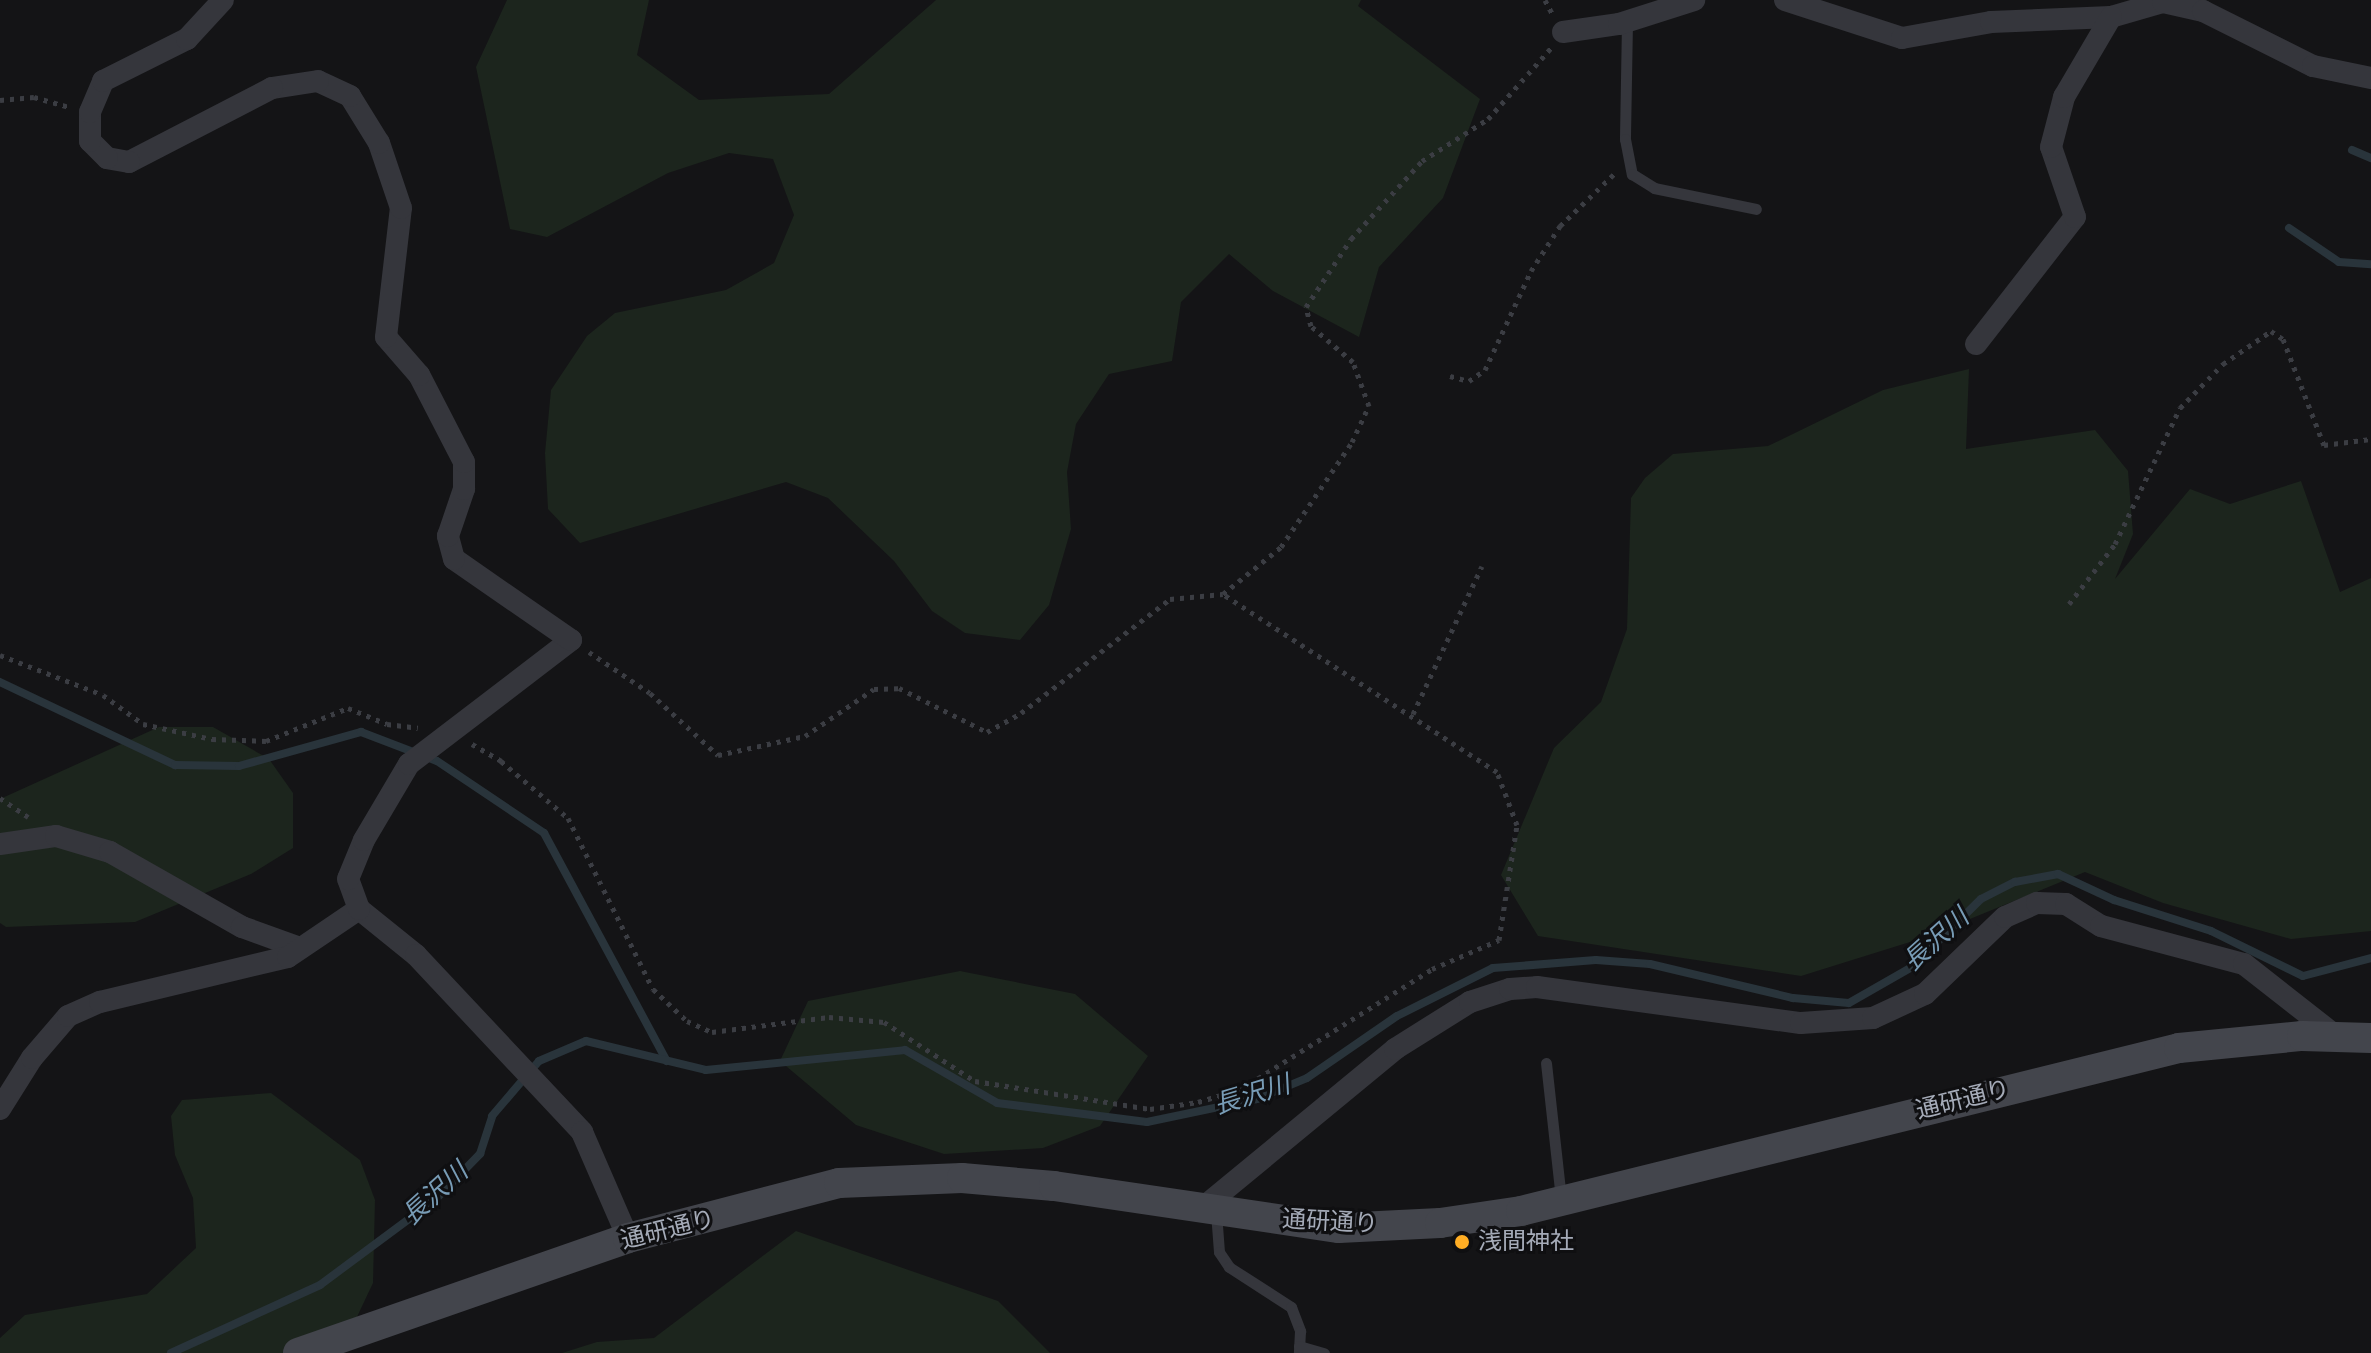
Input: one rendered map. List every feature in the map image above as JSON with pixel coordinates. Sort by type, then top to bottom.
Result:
[{"type":"street","points":[[223,0],[187,39],[103,81],[90,112],[90,141],[107,158],[129,162],[272,88],[318,81],[350,96],[379,143],[401,208],[386,337],[419,375],[464,462],[464,489],[448,536],[454,559],[571,640],[522,683],[450,731],[409,764],[364,840],[348,879],[359,909],[416,955],[582,1132],[628,1238]]},
{"type":"street","points":[[1563,32],[1627,22],[1694,0]]},
{"type":"street","points":[[1785,0],[1902,38],[1991,22],[2111,17],[2163,2],[2203,11],[2313,66],[2371,78]]},
{"type":"street","points":[[1976,344],[2075,217],[2051,147],[2064,97],[2111,17]]},
{"type":"street","points":[[0,844],[56,836],[110,852],[242,927],[300,948]]},
{"type":"street","points":[[1208,1211],[1395,1049],[1470,1002],[1510,989],[1537,987],[1801,1023],[1873,1018],[1925,994],[2005,917],[2037,903],[2066,904],[2101,926],[2244,964],[2337,1037]]},
{"type":"street","points":[[0,1109],[32,1058],[68,1016],[100,1002],[288,957],[359,909]]},
{"type":"street","name":"通研通り","points":[[298,1353],[628,1238],[839,1183],[962,1178],[1054,1186],[1339,1228],[1440,1223],[1561,1200],[2179,1048],[2337,1037],[2371,1038]]},
{"type":"lane","points":[[1627,22],[1629,160],[1632,174],[1654,188],[1756,209]]},
{"type":"lane","points":[[1546,1063],[1561,1200]]},
{"type":"lane","points":[[1208,1211],[1219,1252],[1229,1267],[1291,1307],[1299,1350],[1324,1353]]},
{"type":"path","points":[[571,640],[650,693],[718,755],[805,736],[874,689],[899,688],[987,732],[1021,713],[1170,599],[1223,594],[1281,547],[1352,442],[1369,406],[1353,362],[1311,326],[1306,307],[1351,239],[1422,161],[1488,119],[1526,82],[1563,32],[1545,0]]},
{"type":"path","points":[[0,100],[34,97],[90,112]]},
{"type":"path","points":[[1450,376],[1469,381],[1485,370],[1531,271],[1560,226],[1629,160]]},
{"type":"path","points":[[2069,604],[2115,544],[2180,408],[2223,364],[2271,331],[2283,339],[2324,445],[2371,439]]},
{"type":"path","points":[[1413,714],[1482,566]]},
{"type":"path","points":[[0,655],[103,695],[143,724],[212,739],[266,741],[348,708],[387,724],[450,731],[501,761],[568,818],[653,989],[687,1021],[712,1032],[829,1017],[884,1022],[975,1081],[1150,1109],[1241,1089],[1432,969],[1499,940],[1517,825],[1497,772],[1413,714],[1223,594]]},
{"type":"shaded area","points":[[507,0],[649,0],[637,55],[699,100],[829,94],[936,0],[1361,0],[1358,6],[1480,99],[1443,198],[1379,267],[1359,337],[1273,291],[1229,254],[1181,302],[1172,361],[1109,374],[1076,424],[1067,472],[1071,529],[1049,605],[1020,640],[965,633],[932,611],[894,561],[828,498],[786,482],[580,543],[548,509],[545,453],[551,390],[587,336],[615,313],[726,290],[774,263],[794,215],[773,159],[729,153],[668,173],[547,237],[510,229],[476,67]]},
{"type":"shaded area","points":[[1969,369],[1966,449],[2095,430],[2128,471],[2133,534],[2115,579],[2190,489],[2230,504],[2301,481],[2340,592],[2371,578],[2371,931],[2291,939],[2163,903],[2085,872],[1926,937],[1801,976],[1538,936],[1501,875],[1554,748],[1601,702],[1627,629],[1631,498],[1645,478],[1673,454],[1768,446],[1883,390]]},
{"type":"shaded area","points":[[159,727],[213,727],[269,759],[293,793],[293,848],[251,874],[135,922],[6,927],[0,923],[0,799]]},
{"type":"shaded area","points":[[960,971],[1075,994],[1148,1056],[1100,1126],[1043,1148],[944,1154],[856,1125],[780,1061],[808,1001]]},
{"type":"shaded area","points":[[271,1093],[360,1160],[375,1200],[373,1283],[347,1338],[331,1353],[0,1353],[0,1338],[25,1315],[147,1294],[196,1248],[193,1198],[175,1155],[171,1116],[182,1100]]},
{"type":"shaded area","points":[[796,1231],[998,1301],[1050,1353],[562,1353],[597,1342],[654,1338]]},
{"type":"waterway","points":[[2352,150],[2371,158]]},
{"type":"waterway","points":[[2289,228],[2339,262],[2371,264]]},
{"type":"waterway","points":[[0,682],[175,765],[239,766],[361,732],[437,761],[544,833],[667,1061]]},
{"type":"waterway","name":"長沢川","points":[[171,1353],[320,1285],[437,1198],[480,1154],[492,1116],[539,1061],[586,1041],[706,1070],[905,1050],[997,1103],[1147,1122],[1257,1099],[1307,1078],[1397,1016],[1493,968],[1596,960],[1650,964],[1793,998],[1849,1003],[1912,967],[1981,899],[2015,882],[2058,874],[2114,900],[2211,931],[2303,976],[2371,958]]},
{"type":"place","name":"浅間神社","points":[[1462,1242]]}]
